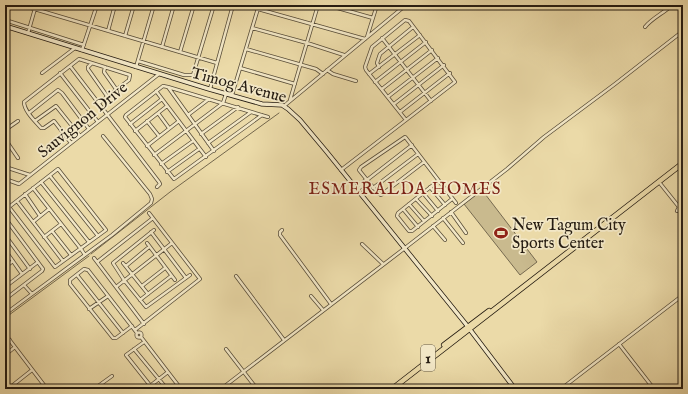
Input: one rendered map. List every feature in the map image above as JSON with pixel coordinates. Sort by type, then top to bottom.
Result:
[{"type":"highway","name":"1","points":[[392,389],[636,197],[640,196],[683,163]]},
{"type":"highway","name":"1","points":[[387,389],[433,356]]},
{"type":"main road","name":"Timog Avenue","points":[[5,26],[226,94],[262,104],[284,106],[300,120],[341,170],[468,328],[513,388]]},
{"type":"street","points":[[21,5],[217,63]]},
{"type":"street","points":[[28,33],[36,5]]},
{"type":"street","points":[[82,50],[97,6],[89,5]]},
{"type":"street","points":[[108,31],[115,5]]},
{"type":"street","points":[[125,36],[134,5]]},
{"type":"street","points":[[136,67],[154,5]]},
{"type":"street","points":[[162,47],[174,5]]},
{"type":"street","points":[[180,52],[194,5]]},
{"type":"street","points":[[138,61],[184,75],[190,76],[194,74],[214,5]]},
{"type":"street","points":[[210,89],[233,5]]},
{"type":"street","points":[[232,95],[259,5]]},
{"type":"street","points":[[290,100],[318,5]]},
{"type":"street","points":[[327,5],[373,18]]},
{"type":"street","points":[[366,38],[376,5]]},
{"type":"street","points":[[284,106],[323,74],[329,72],[345,55],[406,5]]},
{"type":"street","points":[[645,27],[648,23],[672,5]]},
{"type":"street","points":[[258,9],[366,38]]},
{"type":"street","points":[[5,20],[84,45]]},
{"type":"street","points":[[341,170],[431,101],[455,82],[444,65],[408,20],[382,38],[370,49],[365,67],[375,82],[388,96],[406,120]]},
{"type":"street","points":[[379,67],[377,63],[379,55],[413,27]]},
{"type":"street","points":[[252,28],[345,55]]},
{"type":"street","points":[[221,389],[507,169],[544,137],[640,66],[683,30]]},
{"type":"street","points":[[369,74],[420,35]]},
{"type":"street","points":[[382,38],[431,101]]},
{"type":"street","points":[[375,82],[426,42]]},
{"type":"street","points":[[42,73],[75,48]]},
{"type":"street","points":[[246,49],[316,70],[323,74]]},
{"type":"street","points":[[382,89],[432,50]]},
{"type":"street","points":[[388,96],[438,58]]},
{"type":"street","points":[[71,143],[54,121],[42,129],[29,113],[24,103],[79,59],[129,74],[131,76],[129,80],[99,103]]},
{"type":"street","points":[[92,63],[88,67],[88,70],[107,96]]},
{"type":"street","points":[[394,104],[444,65]]},
{"type":"street","points":[[70,66],[159,182],[160,184],[157,187]]},
{"type":"street","points":[[105,67],[104,72],[116,89]]},
{"type":"street","points":[[240,68],[295,84]]},
{"type":"street","points":[[329,72],[356,81]]},
{"type":"street","points":[[60,73],[98,122]]},
{"type":"street","name":"Sauvignon Drive","points":[[5,179],[19,184],[159,74]]},
{"type":"street","points":[[400,112],[450,74]]},
{"type":"street","points":[[262,115],[174,180],[125,118],[125,115],[162,86],[223,103],[238,108],[262,115],[268,117]]},
{"type":"street","points":[[168,87],[214,151]]},
{"type":"street","points":[[29,113],[58,90],[62,93],[89,129]]},
{"type":"street","points":[[156,91],[206,157]]},
{"type":"street","points":[[154,155],[223,103],[226,94]]},
{"type":"street","points":[[130,124],[162,99]]},
{"type":"street","points":[[188,115],[209,99]]},
{"type":"street","points":[[36,121],[56,106],[80,136]]},
{"type":"street","points":[[135,131],[167,106]]},
{"type":"street","points":[[201,134],[238,108]]},
{"type":"street","points":[[208,144],[251,112]]},
{"type":"street","points":[[158,113],[169,128]]},
{"type":"street","points":[[5,130],[18,121]]},
{"type":"street","points":[[147,121],[159,136]]},
{"type":"street","points":[[147,146],[179,121]]},
{"type":"street","points":[[5,314],[86,255],[148,207],[152,201],[150,194],[103,136]]},
{"type":"street","points":[[424,162],[382,194],[373,188],[359,170],[361,167],[405,137],[456,203]]},
{"type":"street","points":[[5,139],[18,158]]},
{"type":"street","points":[[161,164],[194,141]]},
{"type":"street","points":[[356,189],[412,145]]},
{"type":"street","points":[[167,172],[200,149]]},
{"type":"street","points":[[373,188],[418,154]]},
{"type":"street","points":[[5,167],[30,175]]},
{"type":"street","points":[[58,169],[106,230],[55,267],[9,207],[24,194],[50,176],[58,169]]},
{"type":"street","points":[[50,176],[98,236]]},
{"type":"street","points":[[438,181],[403,209],[397,216],[409,231],[412,231],[452,199]]},
{"type":"street","points":[[41,182],[89,242]]},
{"type":"street","points":[[659,182],[679,207]]},
{"type":"street","points":[[430,187],[445,205]]},
{"type":"street","points":[[33,188],[86,255]]},
{"type":"street","points":[[423,193],[438,211]]},
{"type":"street","points":[[24,194],[40,216]]},
{"type":"street","points":[[416,198],[432,216]]},
{"type":"street","points":[[17,201],[63,261]]},
{"type":"street","points":[[410,204],[424,222]]},
{"type":"street","points":[[677,211],[679,207],[683,206]]},
{"type":"street","points":[[33,222],[49,209]]},
{"type":"street","points":[[403,209],[418,227]]},
{"type":"street","points":[[451,212],[466,233]]},
{"type":"street","points":[[136,331],[200,279],[149,214]]},
{"type":"street","points":[[5,218],[42,267],[42,271],[5,298]]},
{"type":"street","points":[[97,262],[153,218]]},
{"type":"street","points":[[443,218],[463,243]]},
{"type":"street","points":[[44,237],[61,224]]},
{"type":"street","points":[[433,226],[445,240]]},
{"type":"street","points":[[154,230],[113,263],[124,280],[147,307],[190,275]]},
{"type":"street","points":[[282,230],[280,235],[331,304]]},
{"type":"street","points":[[52,231],[71,255]]},
{"type":"street","points":[[151,232],[186,278]]},
{"type":"street","points":[[5,235],[30,269]]},
{"type":"street","points":[[116,287],[172,242]]},
{"type":"street","points":[[147,243],[175,280]]},
{"type":"street","points":[[362,244],[383,264]]},
{"type":"street","points":[[126,266],[149,247]]},
{"type":"street","points":[[5,250],[22,274]]},
{"type":"street","points":[[94,258],[144,324]]},
{"type":"street","points":[[5,266],[13,261]]},
{"type":"street","points":[[5,287],[38,262]]},
{"type":"street","points":[[123,263],[148,294]]},
{"type":"street","points":[[142,286],[165,268]]},
{"type":"street","points":[[132,326],[116,338],[113,338],[89,310],[70,283],[70,280],[84,269],[88,270],[136,331],[137,336],[141,337],[181,389]]},
{"type":"street","points":[[77,274],[123,333]]},
{"type":"street","points":[[140,300],[171,276]]},
{"type":"street","points":[[236,276],[284,340]]},
{"type":"street","points":[[5,281],[8,285]]},
{"type":"street","points":[[24,285],[32,294]]},
{"type":"street","points":[[561,389],[683,294]]},
{"type":"street","points":[[89,310],[108,296]]},
{"type":"street","points":[[311,296],[323,310]]},
{"type":"street","points":[[5,334],[47,389]]},
{"type":"street","points":[[5,345],[10,340]]},
{"type":"street","points":[[144,342],[126,355],[153,389]]},
{"type":"street","points":[[619,344],[654,389]]},
{"type":"street","points":[[5,355],[15,347]]},
{"type":"street","points":[[134,349],[167,389]]},
{"type":"street","points":[[226,349],[257,389]]},
{"type":"street","points":[[8,389],[32,370]]},
{"type":"street","points":[[150,386],[168,372]]},
{"type":"street","points":[[94,389],[112,376]]},
{"type":"shaded area","name":"New Tagum City Sports Center","points":[[482,190],[537,262],[520,275],[464,204]]},
{"type":"waterway","points":[[91,254],[170,192],[279,113]]},
{"type":"waterway","points":[[5,318],[89,256]]},
{"type":"place","name":"New Tagum City Sports Center","points":[[501,233]]},
{"type":"district","name":"ESMERALDA HOMES","points":[[405,188]]}]
